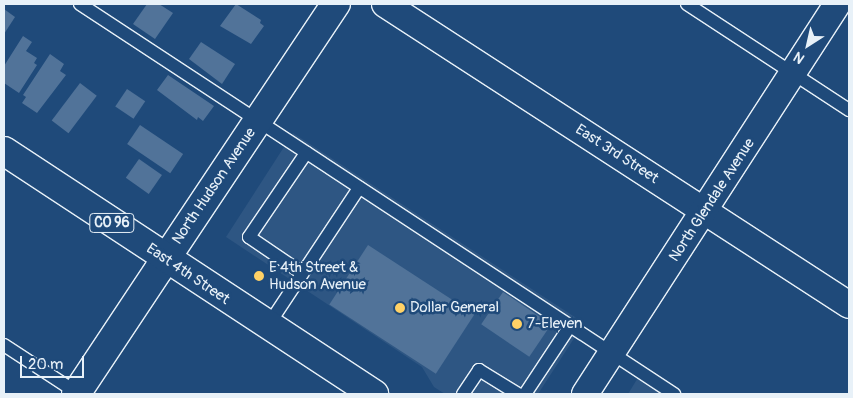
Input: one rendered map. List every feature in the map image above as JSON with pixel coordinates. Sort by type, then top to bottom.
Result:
[{"type":"main road","name":"North Hudson Avenue","points":[[77,394],[336,4]]},
{"type":"main road","name":"East 4th Street","points":[[4,151],[163,264],[374,394]]},
{"type":"street","name":"East 3rd Street","points":[[385,4],[849,305]]},
{"type":"street","name":"North Glendale Avenue","points":[[585,394],[612,355],[837,4]]},
{"type":"lane","points":[[80,4],[674,394]]},
{"type":"lane","points":[[687,4],[849,110]]},
{"type":"lane","points":[[302,273],[249,237],[306,153]]},
{"type":"lane","points":[[267,327],[359,188]]},
{"type":"lane","points":[[525,394],[570,326]]},
{"type":"lane","points":[[4,345],[77,394]]},
{"type":"lane","points":[[463,394],[479,370],[518,394]]},
{"type":"shaded area","points":[[293,133],[584,323],[538,394],[445,394],[434,387],[422,367],[226,237]]},
{"type":"shaded area","points":[[639,376],[667,394],[628,394]]},
{"type":"building","points":[[147,4],[159,4],[173,13],[155,39],[133,24]]},
{"type":"building","points":[[236,4],[261,20],[260,23],[264,26],[251,44],[220,26]]},
{"type":"building","points":[[4,9],[15,17],[4,34]]},
{"type":"building","points":[[23,36],[32,42],[26,51],[37,58],[34,63],[37,65],[19,93],[4,83],[4,66]]},
{"type":"building","points":[[201,42],[235,64],[222,84],[189,59]]},
{"type":"building","points":[[50,54],[64,64],[60,71],[66,75],[37,113],[22,103],[26,97],[23,95]]},
{"type":"building","points":[[168,75],[214,106],[203,121],[198,117],[197,120],[157,90]]},
{"type":"building","points":[[80,83],[97,96],[68,133],[52,121]]},
{"type":"building","points":[[127,89],[145,101],[133,119],[115,106]]},
{"type":"building","points":[[140,125],[183,154],[170,173],[127,144]]},
{"type":"building","points":[[139,159],[162,175],[149,194],[126,178]]},
{"type":"building","points":[[368,245],[475,314],[436,374],[329,305]]},
{"type":"building","name":"7-Eleven","points":[[503,292],[551,324],[529,357],[481,324]]},
{"type":"place","name":"E 4th Street & Hudson Avenue","points":[[259,276]]},
{"type":"place","name":"Dollar General","points":[[400,308]]},
{"type":"place","name":"7-Eleven","points":[[517,324]]}]
